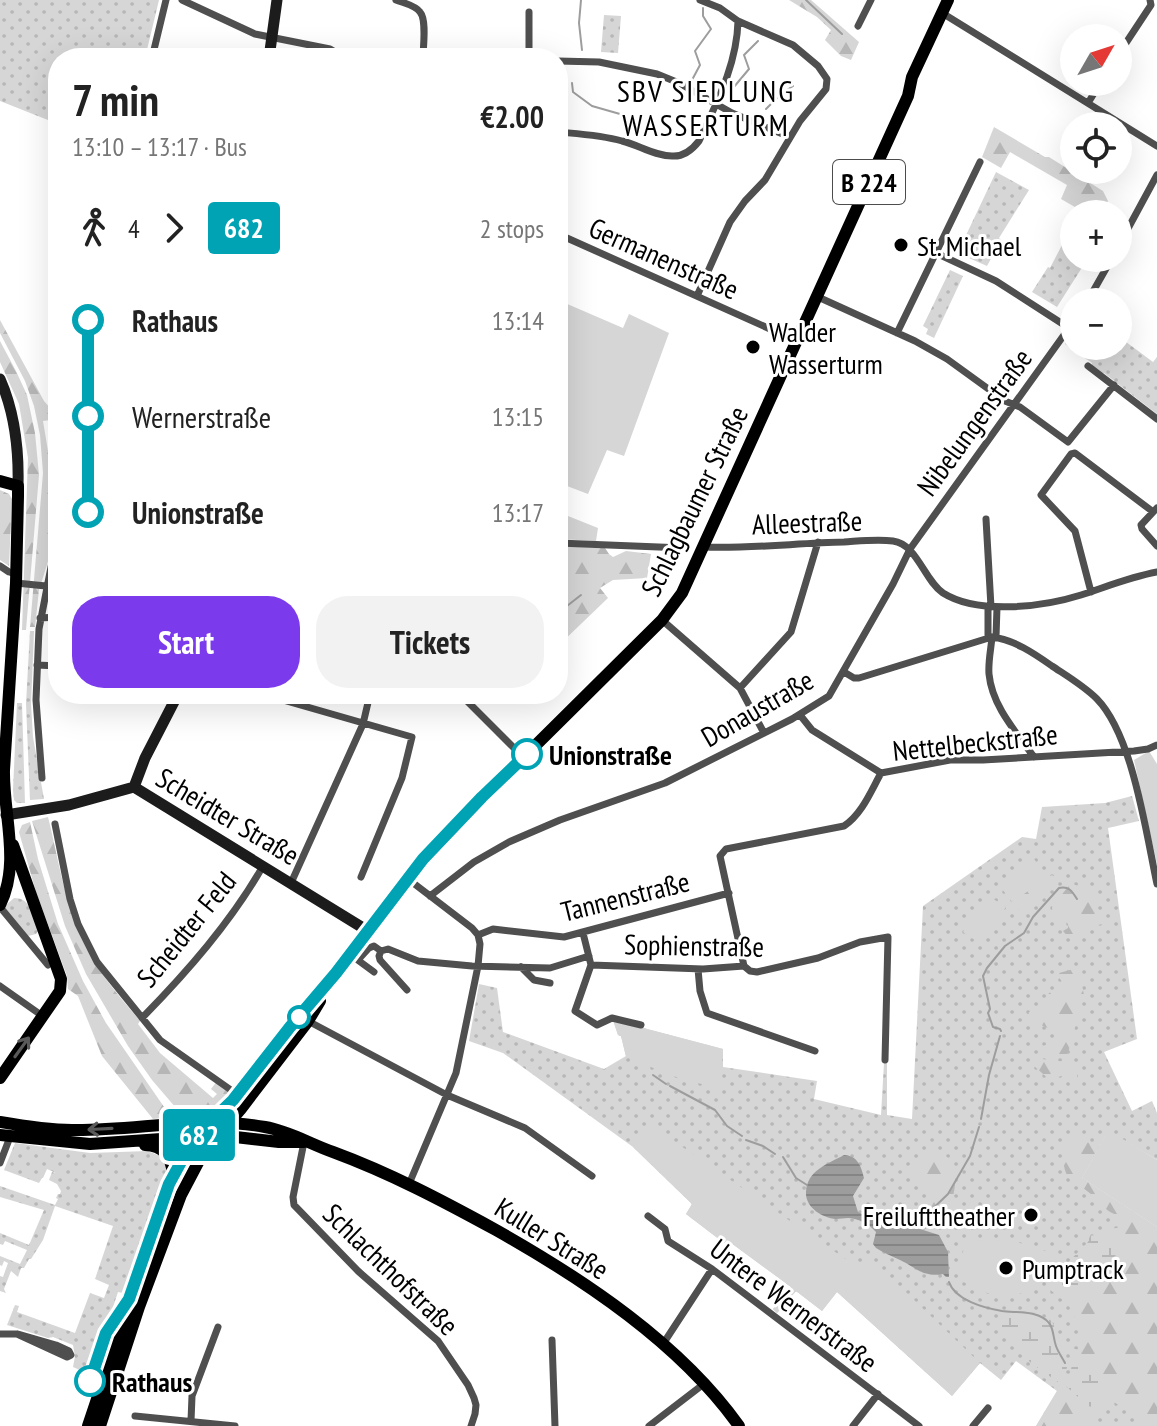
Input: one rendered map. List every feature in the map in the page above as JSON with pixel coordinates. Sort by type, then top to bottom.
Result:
[{"type":"main road","name":"Schlagbaumer Straße","points":[[908,96],[951,19],[951,0]]},
{"type":"main road","name":"Schlagbaumer Straße","points":[[240,1098],[290,1027],[336,973],[354,958],[368,931],[442,838],[662,620],[682,593],[908,96],[916,69],[951,0]]},
{"type":"main road","points":[[0,481],[18,486],[16,578],[4,770],[6,815],[10,837],[62,986],[0,1078]]},
{"type":"main road","points":[[1,903],[10,870],[10,837]]},
{"type":"main road","points":[[1,903],[18,894],[33,900]]},
{"type":"main road","name":"Schlagbaumer Straße","points":[[210,1128],[308,1021],[336,973]]},
{"type":"main road","points":[[90,1144],[210,1128],[240,1098],[256,1121],[265,1127]]},
{"type":"main road","name":"Kuller Straße","points":[[210,1128],[265,1127],[293,1135],[409,1184],[551,1262],[662,1344],[705,1383],[739,1426]]},
{"type":"main road","points":[[6,1129],[210,1128]]},
{"type":"main road","name":"Kuller Straße","points":[[210,1128],[279,1142],[304,1142]]},
{"type":"main road","name":"B 224","points":[[100,1426],[126,1344],[181,1195],[202,1155],[210,1128]]},
{"type":"main road","name":"B 224","points":[[88,1426],[173,1174],[210,1128]]},
{"type":"main road","points":[[6,1129],[112,1147],[158,1147],[168,1156],[173,1174]]},
{"type":"street","points":[[154,48],[166,0]]},
{"type":"street","points":[[182,0],[255,34],[325,48]]},
{"type":"street","points":[[270,48],[277,0]]},
{"type":"street","points":[[396,0],[417,9],[422,16],[423,48]]},
{"type":"street","points":[[697,296],[730,222],[765,180],[800,121],[826,89],[827,79],[818,66],[797,48],[700,0]]},
{"type":"street","points":[[858,26],[871,0]]},
{"type":"street","points":[[1132,35],[1153,5]]},
{"type":"street","points":[[529,12],[529,48]]},
{"type":"street","points":[[951,19],[1157,146]]},
{"type":"street","points":[[568,133],[624,141],[652,152],[675,156],[685,154],[699,141],[716,104],[733,60],[738,21]]},
{"type":"street","points":[[568,61],[599,62],[647,71],[679,83],[732,113],[790,137]]},
{"type":"street","points":[[1088,103],[1092,96]]},
{"type":"street","points":[[897,333],[980,162]]},
{"type":"street","points":[[1132,221],[1157,175]]},
{"type":"street","name":"Germanenstraße","points":[[568,238],[797,341]]},
{"type":"street","points":[[936,253],[996,281],[1060,319]]},
{"type":"street","points":[[818,297],[947,359],[1068,442],[1114,385]]},
{"type":"street","name":"Nibelungenstraße","points":[[910,549],[1060,340]]},
{"type":"street","points":[[1088,366],[1157,419]]},
{"type":"street","points":[[0,379],[16,429],[18,486]]},
{"type":"street","points":[[1091,592],[1075,531],[1041,495],[1071,454],[1075,453],[1155,509],[1141,525],[1157,546]]},
{"type":"street","points":[[986,519],[992,607],[989,673],[993,693],[1004,716],[1034,757]]},
{"type":"street","name":"Alleestraße","points":[[703,547],[891,541],[910,549]]},
{"type":"street","points":[[740,688],[791,632],[818,542]]},
{"type":"street","points":[[568,543],[684,548]]},
{"type":"street","points":[[910,549],[928,578],[942,592],[967,603],[992,607],[1050,602],[1157,572]]},
{"type":"street","name":"Donaustraße","points":[[430,896],[474,862],[509,842],[560,820],[665,783],[800,715],[829,696],[910,549]]},
{"type":"street","points":[[0,566],[16,578],[46,586]]},
{"type":"street","points":[[42,778],[36,719],[37,665],[40,618],[48,577]]},
{"type":"street","points":[[40,618],[48,618]]},
{"type":"street","points":[[662,620],[740,688],[764,733]]},
{"type":"street","points":[[844,672],[859,678],[992,637],[1013,643],[1046,662],[1093,695],[1122,738],[1157,884]]},
{"type":"street","points":[[37,665],[48,666]]},
{"type":"street","points":[[134,787],[173,704]]},
{"type":"street","points":[[296,704],[412,737],[402,778],[361,877]]},
{"type":"street","points":[[291,883],[363,724],[368,704]]},
{"type":"street","points":[[470,704],[523,757]]},
{"type":"street","name":"Nettelbeckstraße","points":[[800,715],[812,730],[881,773],[932,762],[1126,751],[1157,745]]},
{"type":"street","points":[[744,966],[721,853],[726,849],[844,826],[852,821],[881,773]]},
{"type":"street","name":"Scheidter Straße","points":[[6,815],[46,809],[134,787],[368,931]]},
{"type":"street","points":[[55,824],[70,899],[97,962],[160,1040],[240,1098]]},
{"type":"street","name":"Scheidter Feld","points":[[142,1018],[205,948],[263,866]]},
{"type":"street","points":[[408,879],[472,928],[480,944],[456,1073],[409,1184]]},
{"type":"street","name":"Tannenstraße","points":[[478,935],[493,929],[564,937],[729,893]]},
{"type":"street","points":[[1,903],[48,965]]},
{"type":"street","points":[[30,943],[45,931]]},
{"type":"street","points":[[583,933],[590,960],[576,1013],[597,1025],[612,1018],[641,1025]]},
{"type":"street","name":"Sophienstraße","points":[[381,951],[388,949],[418,961],[478,966],[550,968],[590,960],[698,969],[744,966],[757,972],[888,937],[885,1060]]},
{"type":"street","points":[[374,972],[354,958],[371,947],[381,951],[380,960],[407,990]]},
{"type":"street","points":[[521,967],[534,980],[550,983]]},
{"type":"street","points":[[698,969],[700,991],[707,1013],[815,1051]]},
{"type":"street","points":[[0,986],[44,1017]]},
{"type":"street","points":[[308,1021],[447,1095],[525,1128],[592,1176]]},
{"type":"street","points":[[0,1163],[6,1129]]},
{"type":"street","name":"Schlachthofstraße","points":[[304,1142],[294,1205],[358,1271],[438,1341],[474,1398],[476,1405],[471,1426]]},
{"type":"street","name":"Untere Wernerstraße","points":[[648,1216],[665,1229],[668,1241],[712,1269],[919,1426]]},
{"type":"street","points":[[662,1344],[712,1269]]},
{"type":"street","points":[[194,1423],[192,1396],[218,1327]]},
{"type":"street","points":[[0,1334],[18,1334],[69,1351]]},
{"type":"street","points":[[552,1340],[555,1426]]},
{"type":"street","points":[[649,1426],[705,1383]]},
{"type":"street","points":[[853,1426],[878,1394]]},
{"type":"street","points":[[973,1426],[988,1408]]},
{"type":"street","points":[[135,1416],[235,1426]]},
{"type":"green space","points":[[0,0],[159,0],[147,48],[48,48],[48,120],[0,101]]},
{"type":"green space","points":[[789,0],[811,0],[859,42],[851,60],[841,56],[825,40],[831,30],[817,17]]},
{"type":"green space","points":[[604,15],[621,16],[618,53],[601,52]]},
{"type":"green space","points":[[994,127],[1060,164],[1060,181],[1010,152],[1001,168],[982,157]]},
{"type":"green space","points":[[996,172],[1029,190],[999,238],[1001,240],[987,266],[962,255],[963,252],[959,250]]},
{"type":"green space","points":[[1092,184],[1103,191],[1108,200],[1063,200],[1067,185]]},
{"type":"green space","points":[[1060,249],[1060,272],[1079,272],[1069,288],[1060,288],[1057,307],[1032,292]]},
{"type":"green space","points":[[950,270],[963,276],[934,338],[926,334],[928,329],[923,326]]},
{"type":"green space","points":[[568,304],[623,328],[629,314],[669,333],[624,456],[607,450],[588,494],[568,486]]},
{"type":"green space","points":[[0,320],[48,406],[48,420],[43,421],[48,451],[48,562],[39,590],[35,627],[30,627],[43,473],[40,435],[25,381],[0,333]]},
{"type":"green space","points":[[0,341],[27,395],[39,475],[26,630],[22,630],[28,458],[19,404],[0,362]]},
{"type":"green space","points":[[1132,346],[1153,362],[1157,357],[1157,414],[1092,367],[1088,360],[1132,360]]},
{"type":"green space","points":[[0,490],[12,499],[9,566],[0,560]]},
{"type":"green space","points":[[568,516],[598,528],[596,541],[568,540]]},
{"type":"green space","points":[[568,546],[605,548],[613,557],[626,551],[651,554],[647,578],[613,580],[600,588],[608,598],[568,636]]},
{"type":"green space","points":[[30,631],[34,631],[33,737],[44,799],[30,800],[26,704]]},
{"type":"green space","points":[[17,703],[22,703],[25,803],[14,800],[13,790]]},
{"type":"green space","points":[[1149,751],[1157,764],[1157,864],[1134,760]]},
{"type":"green space","points":[[1132,796],[1139,821],[1108,828],[1137,1039],[1104,1052],[1132,1111],[1152,1101],[1157,1113],[1157,1160],[1108,1131],[1082,1178],[1157,1227],[1157,1426],[1036,1426],[1057,1391],[1016,1361],[1001,1380],[980,1363],[952,1396],[837,1292],[822,1311],[796,1291],[777,1313],[773,1309],[791,1287],[686,1214],[692,1204],[633,1147],[503,1053],[469,1041],[479,984],[497,988],[503,1032],[604,1069],[626,1056],[613,1020],[723,1049],[723,1067],[817,1081],[814,1099],[881,1115],[884,1063],[887,1063],[887,1115],[912,1119],[923,906],[1022,837],[1036,839],[1042,807],[1105,803]]},
{"type":"green space","points":[[48,817],[68,900],[92,957],[160,1053],[213,1098],[217,1094],[211,1089],[217,1081],[230,1091],[212,1109],[182,1115],[128,1046],[86,974],[65,926],[32,821]]},
{"type":"green space","points":[[30,822],[58,924],[83,981],[106,1023],[171,1117],[153,1119],[102,1056],[78,996],[68,989],[67,976],[36,892],[19,832],[22,825]]},
{"type":"green space","points":[[1034,859],[1047,877],[1012,902],[999,885]]},
{"type":"green space","points":[[1052,875],[1056,880],[1043,899],[1023,914],[1012,902]]},
{"type":"green space","points":[[1071,883],[1089,891],[1097,901],[1098,911],[1106,916],[1103,924],[1082,928],[1080,934],[1070,939],[1063,931],[1068,924],[1053,918],[1052,907]]},
{"type":"green space","points":[[987,895],[1006,907],[981,944],[963,932]]},
{"type":"green space","points":[[14,898],[28,904],[38,931],[36,934],[28,936],[6,910],[6,905]]},
{"type":"green space","points":[[1074,969],[1079,972],[1084,995],[1068,1053],[1062,1057],[1043,1055],[1043,1046],[1054,1042],[1056,1032],[1035,1022],[1027,1014],[1033,1009],[1047,1010],[1048,995],[1065,986],[1059,973]]},
{"type":"green space","points":[[613,1020],[723,1049],[719,1089],[673,1076],[626,1057]]},
{"type":"green space","points":[[1039,1058],[1072,1065],[1076,1069],[1077,1086],[1071,1085],[1064,1075],[1050,1080],[1034,1066],[1034,1061]]},
{"type":"green space","points":[[649,1124],[860,1269],[865,1257],[868,1258],[980,1363],[952,1396],[837,1292],[822,1311],[796,1291],[777,1313],[773,1309],[791,1287],[686,1214],[692,1204],[633,1147]]},
{"type":"green space","points":[[1108,1130],[1157,1160],[1157,1227],[1082,1178]]},
{"type":"green space","points":[[1076,1133],[1084,1143],[1102,1141],[1082,1178],[1157,1227],[1157,1426],[1152,1426],[1109,1399],[1081,1426],[1036,1426],[1057,1391],[1067,1387],[1077,1395],[1095,1375],[1081,1371],[1079,1360],[1082,1346],[1068,1304],[1072,1303],[1076,1287],[1117,1255],[1101,1234],[1122,1227],[1122,1217],[1106,1209],[1067,1176],[1064,1150],[1067,1139]]},
{"type":"green space","points":[[15,1143],[90,1153],[148,1151],[165,1162],[167,1174],[127,1294],[118,1292],[111,1313],[98,1331],[84,1372],[73,1367],[73,1345],[7,1325],[15,1305],[19,1306],[17,1312],[75,1333],[90,1293],[104,1298],[109,1285],[95,1279],[113,1226],[55,1206],[43,1240],[31,1259],[21,1268],[18,1277],[11,1271],[4,1289],[6,1293],[0,1291],[0,1276],[3,1277],[8,1263],[4,1261],[0,1265],[0,1256],[20,1264],[27,1250],[5,1241],[3,1245],[0,1244],[0,1233],[29,1245],[44,1210],[0,1197],[0,1186],[55,1205],[61,1191],[57,1184],[49,1180],[52,1172],[56,1173],[47,1169],[39,1183],[4,1170]]},
{"type":"green space","points":[[927,1154],[946,1157],[954,1166],[954,1192],[942,1222],[921,1220],[924,1212],[930,1209],[926,1198],[933,1196],[934,1192],[919,1188],[921,1182],[913,1180],[908,1171],[909,1165],[917,1163]]},
{"type":"green space","points":[[1100,1234],[1121,1247],[1120,1252],[1076,1287],[1072,1304],[1068,1304],[1047,1284],[1088,1242],[1090,1236]]},
{"type":"green space","name":"Pumptrack","points":[[1010,1240],[1065,1257],[1047,1276],[1019,1294],[995,1295],[959,1278],[958,1266],[966,1243]]},
{"type":"green space","points":[[1007,1310],[1036,1313],[1052,1321],[1068,1363],[1063,1383],[1032,1364],[1008,1340],[997,1319],[1000,1313]]},
{"type":"green space","points":[[1071,1349],[1080,1352],[1079,1370],[1083,1374],[1098,1376],[1099,1393],[1092,1407],[1067,1387],[1072,1365]]},
{"type":"shaded area","points":[[844,1155],[856,1160],[864,1178],[853,1196],[858,1212],[882,1224],[898,1222],[939,1235],[948,1252],[949,1277],[924,1273],[876,1248],[873,1244],[876,1232],[864,1222],[852,1218],[831,1218],[811,1207],[806,1197],[810,1178],[819,1169]]},
{"type":"waterway","points":[[581,0],[579,23],[582,50]]},
{"type":"waterway","points":[[806,0],[842,34]]},
{"type":"waterway","points":[[692,80],[700,65],[695,51],[711,29],[703,16],[703,8]]},
{"type":"waterway","points":[[728,94],[749,69],[744,55],[758,41]]},
{"type":"waterway","points":[[572,83],[573,92],[592,106],[627,116]]},
{"type":"waterway","points":[[766,109],[793,86]]},
{"type":"waterway","points":[[568,605],[581,595]]},
{"type":"waterway","points":[[1001,1031],[993,1027],[988,1013],[990,1009],[983,976],[987,968],[1005,946],[1024,933],[1033,917],[1059,888],[1070,890],[1077,899]]},
{"type":"waterway","points":[[981,1119],[1000,1036]]},
{"type":"waterway","points":[[653,1075],[666,1084]]},
{"type":"waterway","points":[[670,1086],[715,1110],[727,1126],[742,1136]]},
{"type":"waterway","points":[[923,1218],[948,1194],[970,1156],[979,1127]]},
{"type":"waterway","points":[[746,1140],[775,1154]]},
{"type":"waterway","points":[[783,1157],[796,1178],[807,1185]]},
{"type":"waterway","points":[[949,1282],[957,1294],[979,1305],[1033,1314],[1045,1319],[1051,1325],[1065,1363]]},
{"type":"bus line","name":"682","points":[[90,1381],[106,1333],[129,1299],[169,1184],[187,1151],[203,1129],[233,1100],[336,973],[423,859],[527,754]]},
{"type":"place","name":"St. Michael","points":[[901,245]]},
{"type":"place","name":"Walder Wasserturm","points":[[753,347]]},
{"type":"place","name":"Unionstraße","points":[[527,754]]},
{"type":"place","name":"Freilufttheather","points":[[1031,1215]]},
{"type":"place","name":"Pumptrack","points":[[1006,1268]]},
{"type":"place","name":"Rathaus","points":[[90,1381]]},
{"type":"district","name":"SBV SIEDLUNG WASSERTURM","points":[[706,107]]}]
